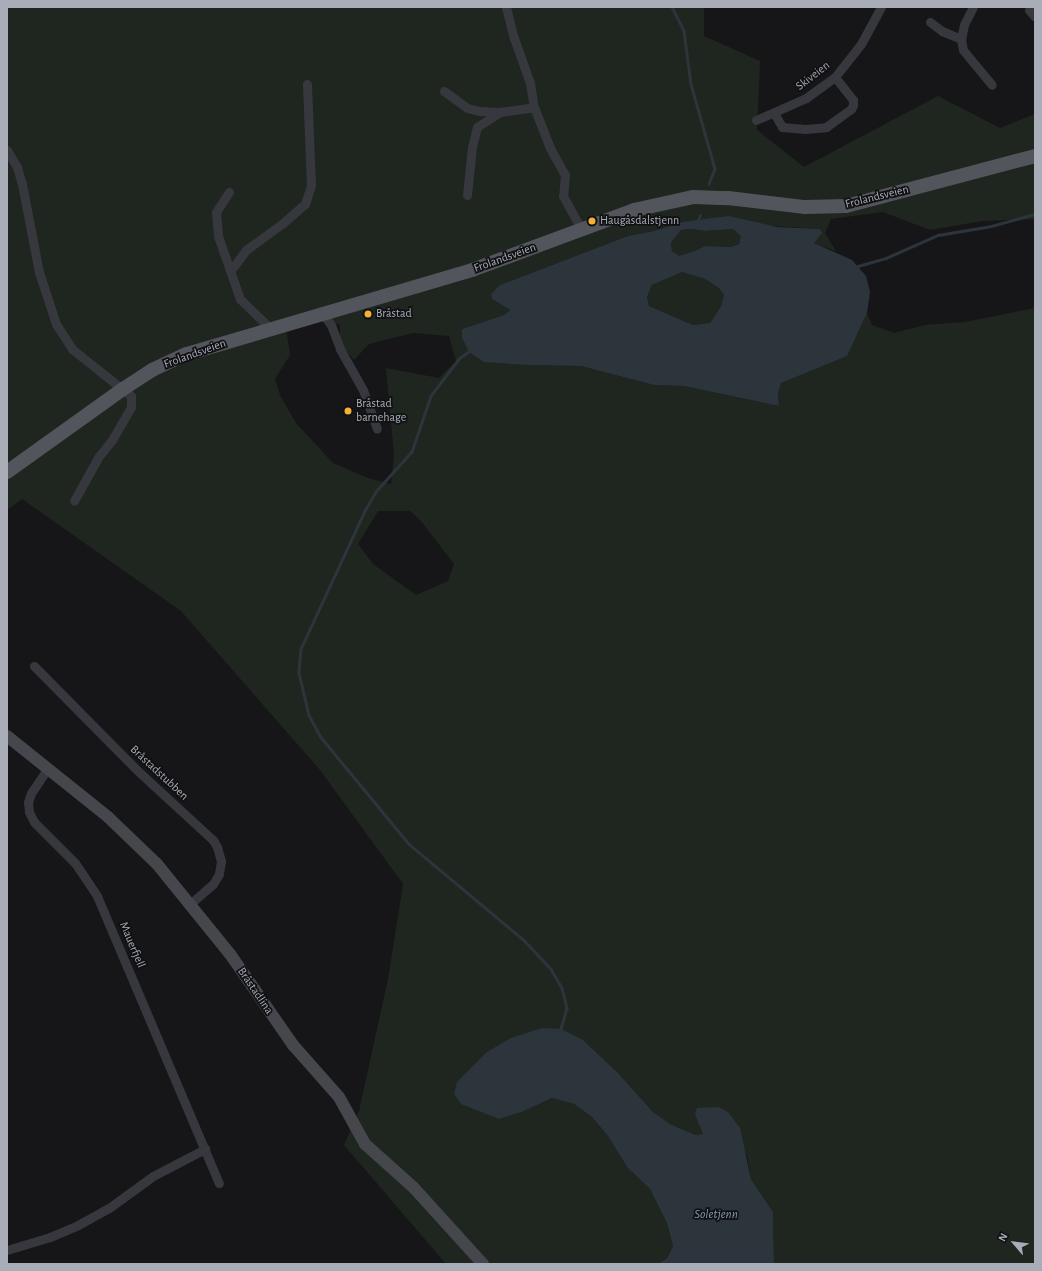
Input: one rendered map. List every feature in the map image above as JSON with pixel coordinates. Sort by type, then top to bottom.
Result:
[{"type":"main road","name":"Frolandsveien","points":[[7,472],[123,389],[152,370],[187,354],[472,270],[634,210],[693,197],[728,198],[805,207],[846,206],[1035,156]]},
{"type":"main road","name":"Bråstadlina","points":[[7,736],[48,768],[130,837],[157,864],[242,971],[281,1029],[339,1097],[366,1144],[414,1188],[483,1264]]},
{"type":"street","points":[[506,7],[514,38],[530,83],[534,107],[550,148],[565,175],[563,196],[582,230]]},
{"type":"street","points":[[973,7],[964,26],[961,40],[962,50],[992,86]]},
{"type":"street","name":"Skiveien","points":[[756,120],[806,98],[835,77],[861,44],[878,8]]},
{"type":"street","points":[[930,22],[942,32],[961,40]]},
{"type":"street","points":[[774,113],[782,126],[805,129],[826,127],[851,109],[853,105],[853,100],[835,77]]},
{"type":"street","points":[[231,270],[246,250],[283,223],[305,204],[311,185],[307,84]]},
{"type":"street","points":[[444,91],[467,108],[479,111],[500,112],[534,107]]},
{"type":"street","points":[[467,195],[472,147],[477,127],[500,112]]},
{"type":"street","points":[[7,150],[17,167],[22,184],[39,272],[56,324],[72,349],[132,396],[131,407],[112,440],[99,456],[74,501]]},
{"type":"street","points":[[229,192],[216,212],[218,236],[240,299],[271,329]]},
{"type":"street","points":[[323,314],[331,325],[340,349],[363,390],[377,429]]},
{"type":"street","name":"Bråstadstubben","points":[[34,666],[139,772],[213,840],[217,847],[221,861],[217,878],[190,904]]},
{"type":"street","name":"Mauerfjell","points":[[48,768],[30,793],[28,802],[29,812],[34,822],[75,863],[97,896],[219,1183]]},
{"type":"street","points":[[7,1250],[50,1237],[82,1223],[109,1208],[153,1176],[205,1149]]},
{"type":"shaded area","points":[[7,7],[704,7],[704,36],[760,61],[757,130],[804,167],[938,96],[1000,128],[1035,114],[1035,219],[982,221],[930,230],[883,212],[831,219],[825,233],[836,251],[814,243],[820,229],[698,221],[682,222],[654,231],[628,236],[500,285],[492,299],[510,310],[504,315],[462,329],[462,338],[469,352],[528,365],[581,366],[654,385],[684,386],[779,406],[778,394],[781,383],[847,355],[867,313],[872,325],[894,333],[925,325],[965,322],[1035,308],[1035,1264],[774,1264],[773,1212],[751,1179],[747,1155],[695,1115],[703,1134],[697,1135],[670,1124],[653,1112],[617,1072],[583,1040],[524,1111],[552,1098],[574,1104],[592,1117],[608,1136],[627,1167],[650,1189],[667,1223],[673,1246],[667,1258],[658,1264],[446,1264],[344,1145],[359,1111],[388,979],[403,884],[320,770],[181,611],[22,499],[7,510]],"holes":[[[321,318],[340,325],[340,344],[354,360],[369,344],[413,333],[449,336],[456,361],[439,378],[386,368],[394,455],[391,484],[368,478],[333,463],[296,423],[280,395],[275,379],[290,355],[286,327]],[[378,511],[410,511],[421,521],[454,564],[448,581],[416,595],[373,564],[358,544]]]},
{"type":"shaded area","points":[[691,229],[705,231],[733,229],[742,236],[739,244],[731,247],[705,246],[679,257],[672,251],[671,243],[681,230]]},
{"type":"shaded area","points":[[682,272],[705,279],[719,288],[724,295],[721,306],[710,323],[693,325],[649,306],[647,297],[652,285]]},
{"type":"water","name":"Haugåsdalstjenn","points":[[729,216],[777,227],[820,229],[822,233],[814,243],[852,260],[866,276],[870,292],[867,313],[847,356],[781,383],[778,394],[779,406],[684,386],[654,385],[581,366],[484,362],[469,352],[462,338],[462,329],[504,315],[510,310],[492,299],[491,294],[500,285],[628,236],[654,231],[682,222]],"holes":[[[691,229],[705,231],[733,229],[741,236],[739,244],[731,247],[705,246],[679,256],[672,251],[671,243],[681,230]],[[682,272],[705,279],[719,288],[724,295],[721,306],[710,323],[693,325],[649,306],[647,297],[652,285]]]},
{"type":"water","name":"Soletjenn","points":[[542,1028],[561,1029],[583,1040],[617,1072],[653,1112],[670,1124],[696,1135],[703,1134],[695,1115],[697,1108],[719,1107],[728,1112],[740,1128],[751,1179],[773,1212],[774,1264],[658,1264],[667,1258],[673,1246],[667,1223],[650,1189],[627,1167],[608,1136],[592,1117],[574,1104],[552,1098],[524,1111],[499,1119],[461,1104],[454,1094],[457,1082],[487,1052],[511,1038]]},
{"type":"waterway","points":[[672,7],[684,31],[691,84],[715,169],[709,184]]},
{"type":"waterway","points":[[858,266],[886,258],[938,235],[991,226],[1035,214]]},
{"type":"waterway","points":[[698,221],[700,215]]},
{"type":"waterway","points":[[469,352],[460,358],[431,396],[412,452],[376,492],[366,509],[301,649],[299,673],[309,715],[320,736],[409,844],[524,940],[551,969],[562,988],[567,1008],[561,1029]]},
{"type":"place","name":"Haugåsdalstjenn","points":[[592,221]]},
{"type":"place","name":"Bråstad","points":[[368,314]]},
{"type":"place","name":"Bråstad barnehage","points":[[348,411]]}]
